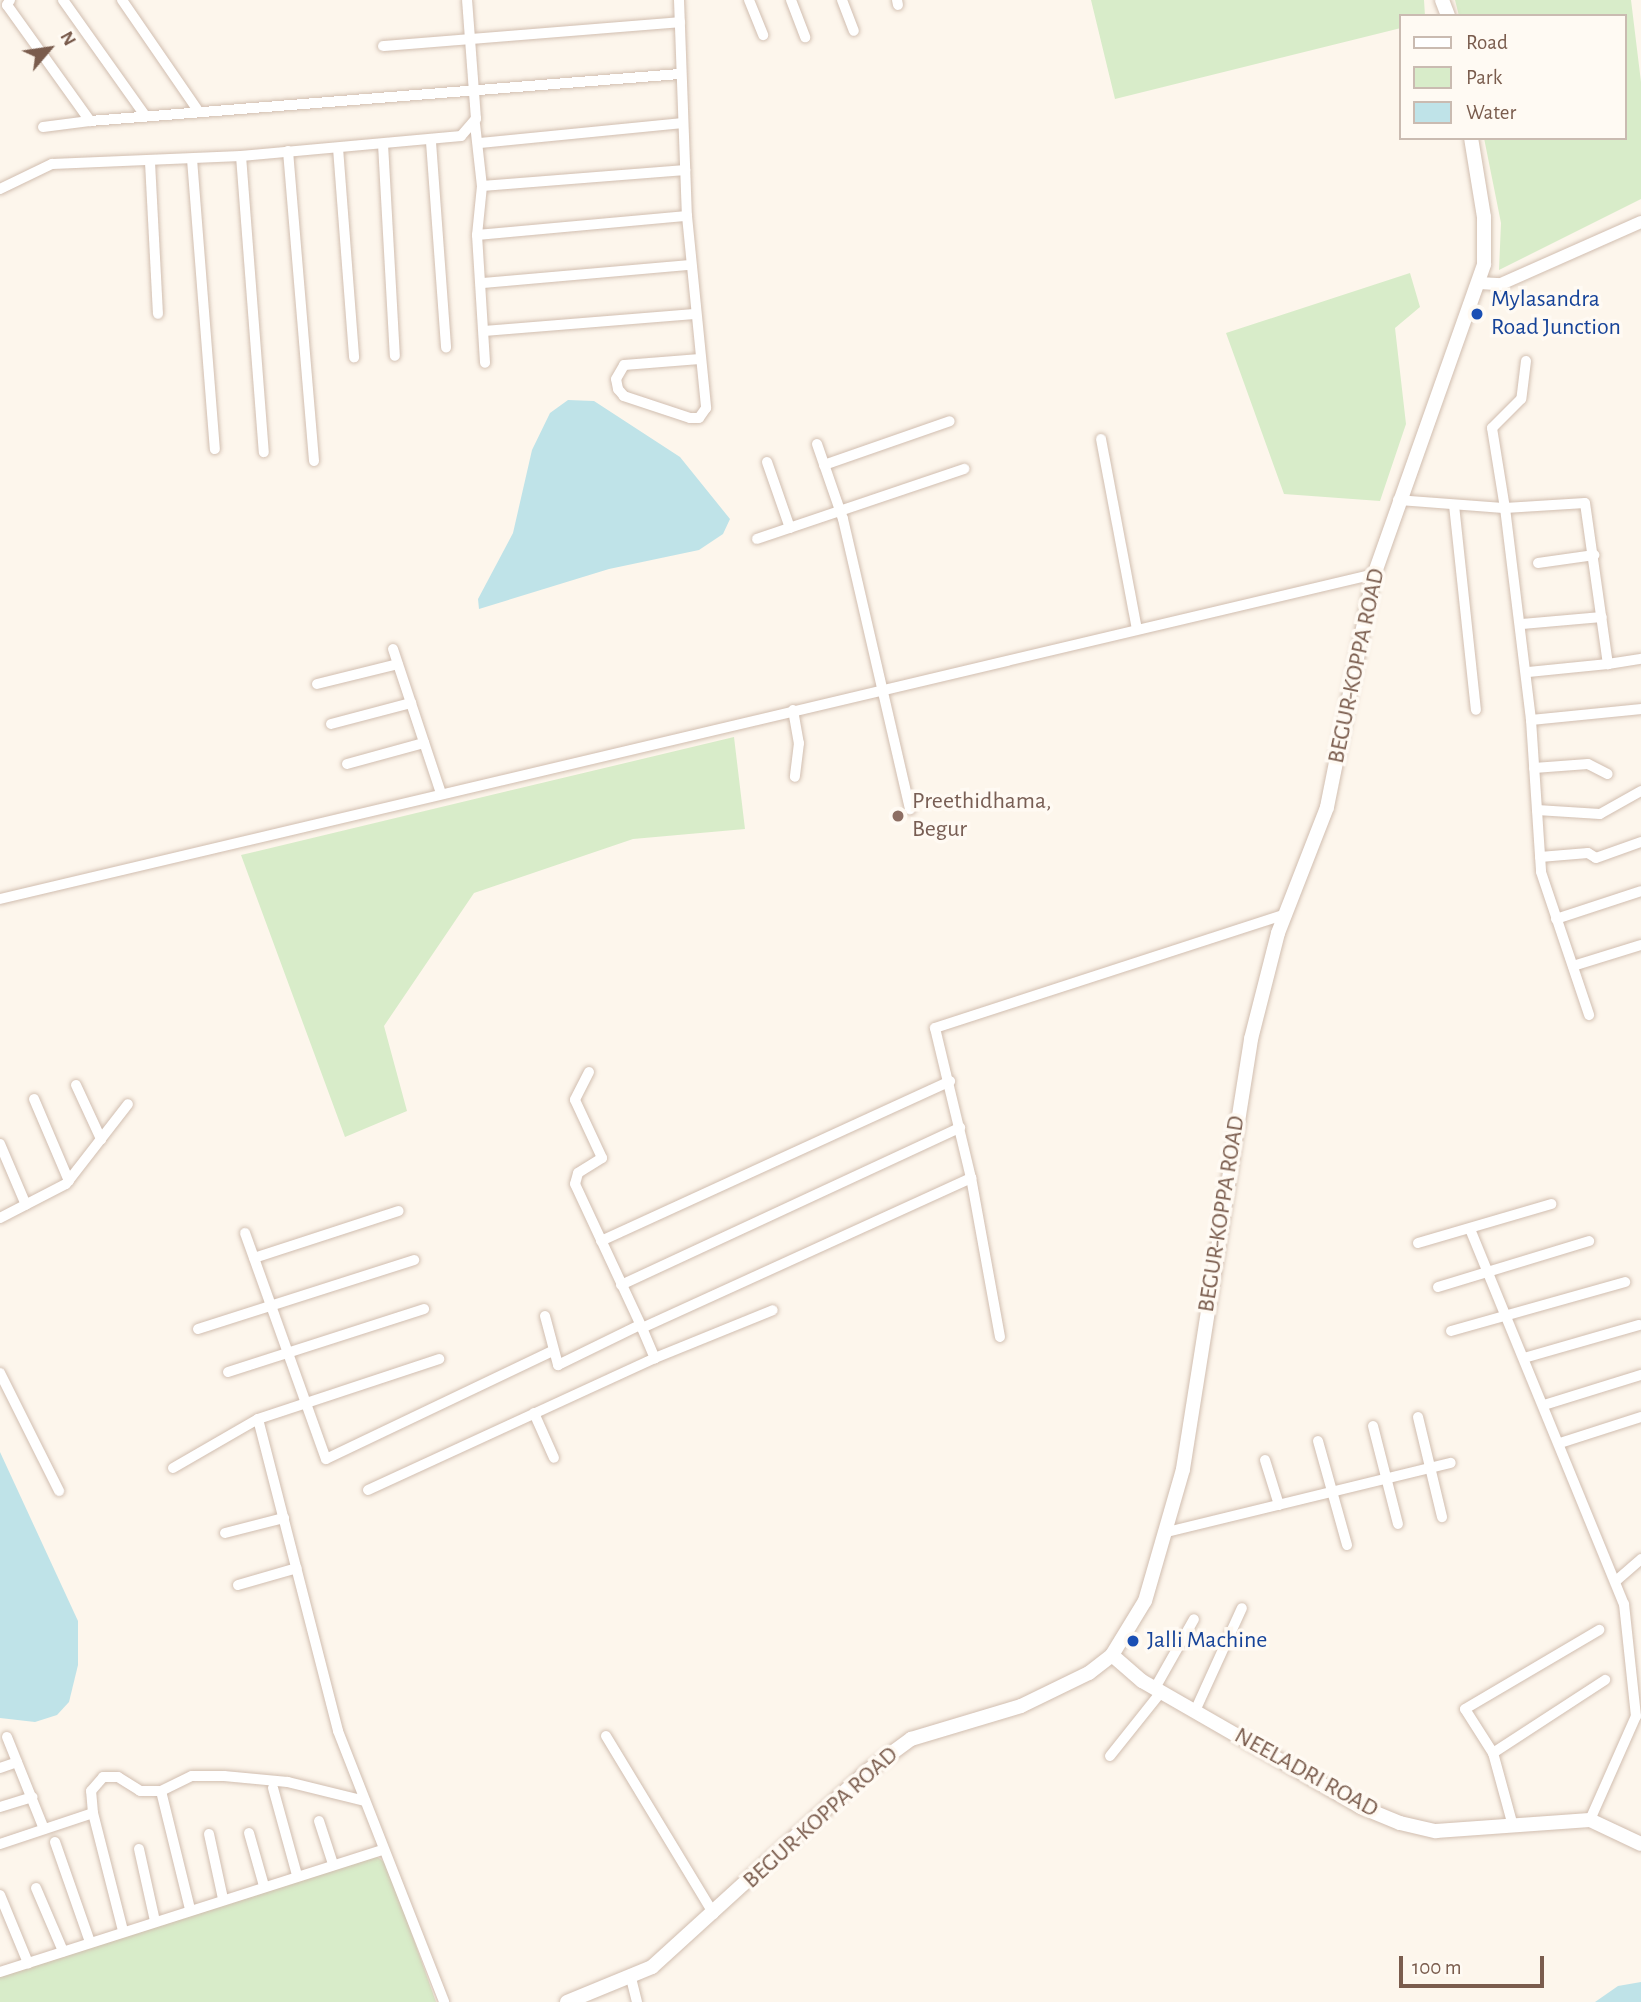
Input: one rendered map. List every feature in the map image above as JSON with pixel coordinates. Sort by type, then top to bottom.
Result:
[{"type":"main road","name":"BEGUR-KOPPA ROAD","points":[[567,2002],[631,1978],[714,1914],[866,1772],[911,1739],[1021,1706],[1078,1679],[1112,1654],[1145,1601],[1183,1469],[1251,1039],[1286,914],[1328,807],[1375,574],[1398,500],[1479,283],[1484,217],[1471,140]]},
{"type":"main road","name":"NEELADRI ROAD","points":[[1112,1654],[1158,1690],[1361,1807],[1400,1823],[1436,1831],[1590,1820],[1641,1844]]},
{"type":"street","points":[[10,0],[7,5],[90,121]]},
{"type":"street","points":[[63,0],[144,114]]},
{"type":"street","points":[[122,0],[197,109]]},
{"type":"street","points":[[467,0],[475,124],[480,143],[482,186],[477,235],[483,283],[485,363]]},
{"type":"street","points":[[679,0],[679,75],[690,265],[706,408],[699,418],[624,396],[618,389],[616,379],[624,365],[700,359]]},
{"type":"street","points":[[749,0],[763,35]]},
{"type":"street","points":[[791,0],[805,37]]},
{"type":"street","points":[[842,0],[855,31]]},
{"type":"street","points":[[383,46],[471,42],[680,22]]},
{"type":"street","points":[[43,127],[197,109],[475,92],[679,75]]},
{"type":"street","points":[[480,143],[683,123]]},
{"type":"street","points":[[0,189],[52,164],[149,162],[431,142],[461,136],[475,124]]},
{"type":"street","points":[[431,142],[446,347]]},
{"type":"street","points":[[383,144],[395,356]]},
{"type":"street","points":[[338,148],[354,357]]},
{"type":"street","points":[[288,151],[314,461]]},
{"type":"street","points":[[241,156],[264,452]]},
{"type":"street","points":[[192,159],[215,449]]},
{"type":"street","points":[[149,162],[158,314]]},
{"type":"street","points":[[482,186],[685,170]]},
{"type":"street","points":[[477,235],[687,216]]},
{"type":"street","points":[[1479,283],[1501,284],[1641,222]]},
{"type":"street","points":[[483,283],[690,265]]},
{"type":"street","points":[[484,331],[694,314]]},
{"type":"street","points":[[1526,361],[1521,399],[1492,428],[1528,672],[1540,857],[1556,919],[1589,1015]]},
{"type":"street","points":[[824,465],[950,421]]},
{"type":"street","points":[[1101,439],[1138,629]]},
{"type":"street","points":[[817,444],[841,510],[880,689],[910,809]]},
{"type":"street","points":[[767,462],[790,528]]},
{"type":"street","points":[[757,539],[964,469]]},
{"type":"street","points":[[1398,500],[1505,508],[1586,503],[1608,664]]},
{"type":"street","points":[[1454,505],[1476,710]]},
{"type":"street","points":[[1538,563],[1594,555]]},
{"type":"street","points":[[0,899],[1375,574]]},
{"type":"street","points":[[1522,624],[1602,617]]},
{"type":"street","points":[[393,649],[441,793]]},
{"type":"street","points":[[1528,672],[1641,659]]},
{"type":"street","points":[[317,684],[398,664]]},
{"type":"street","points":[[331,724],[411,703]]},
{"type":"street","points":[[1531,720],[1641,709]]},
{"type":"street","points":[[793,710],[799,743],[795,777]]},
{"type":"street","points":[[347,764],[424,743]]},
{"type":"street","points":[[1534,768],[1588,765],[1608,774]]},
{"type":"street","points":[[1537,810],[1600,814],[1641,791]]},
{"type":"street","points":[[1540,857],[1588,853],[1596,858],[1641,842]]},
{"type":"street","points":[[1556,919],[1641,891]]},
{"type":"street","points":[[1000,1337],[971,1178],[950,1081],[934,1031],[941,1023],[1286,914]]},
{"type":"street","points":[[1573,966],[1641,945]]},
{"type":"street","points":[[589,1072],[575,1094],[602,1158],[578,1173],[575,1184],[654,1358]]},
{"type":"street","points":[[601,1241],[950,1081]]},
{"type":"street","points":[[76,1085],[100,1139]]},
{"type":"street","points":[[34,1099],[69,1181]]},
{"type":"street","points":[[0,1219],[69,1181],[128,1104]]},
{"type":"street","points":[[621,1285],[960,1128]]},
{"type":"street","points":[[0,1144],[26,1205]]},
{"type":"street","points":[[545,1316],[552,1351],[558,1364],[971,1178]]},
{"type":"street","points":[[1418,1243],[1551,1204]]},
{"type":"street","points":[[254,1258],[399,1211]]},
{"type":"street","points":[[1470,1229],[1617,1580],[1637,1694],[1636,1716],[1590,1820]]},
{"type":"street","points":[[245,1233],[303,1404],[326,1459],[552,1351]]},
{"type":"street","points":[[1438,1287],[1589,1241]]},
{"type":"street","points":[[198,1329],[414,1260]]},
{"type":"street","points":[[1451,1331],[1625,1282]]},
{"type":"street","points":[[228,1372],[424,1309]]},
{"type":"street","points":[[368,1490],[654,1358],[774,1310]]},
{"type":"street","points":[[1524,1358],[1639,1325]]},
{"type":"street","points":[[173,1468],[258,1419],[439,1359]]},
{"type":"street","points":[[0,1373],[59,1491]]},
{"type":"street","points":[[1544,1405],[1641,1375]]},
{"type":"street","points":[[534,1413],[554,1458]]},
{"type":"street","points":[[1418,1417],[1442,1517]]},
{"type":"street","points":[[1560,1443],[1641,1418]]},
{"type":"street","points":[[258,1419],[338,1731],[444,2002]]},
{"type":"street","points":[[1373,1426],[1398,1524]]},
{"type":"street","points":[[1318,1441],[1347,1545]]},
{"type":"street","points":[[1265,1460],[1279,1505]]},
{"type":"street","points":[[1167,1532],[1451,1463]]},
{"type":"street","points":[[225,1533],[284,1518]]},
{"type":"street","points":[[1617,1580],[1641,1559]]},
{"type":"street","points":[[238,1584],[297,1569]]},
{"type":"street","points":[[1195,1711],[1242,1608]]},
{"type":"street","points":[[1110,1756],[1158,1690],[1194,1619]]},
{"type":"street","points":[[1513,1826],[1493,1752],[1465,1709],[1599,1630]]},
{"type":"street","points":[[1493,1752],[1605,1680]]},
{"type":"street","points":[[606,1736],[714,1914]]},
{"type":"street","points":[[7,1737],[44,1829]]},
{"type":"street","points":[[0,1768],[17,1762]]},
{"type":"street","points":[[123,1931],[93,1813],[91,1791],[103,1777],[118,1777],[140,1791],[161,1791],[192,1776],[224,1776],[288,1782],[365,1801]]},
{"type":"street","points":[[273,1788],[297,1875]]},
{"type":"street","points":[[161,1791],[190,1909]]},
{"type":"street","points":[[0,1807],[32,1797]]},
{"type":"street","points":[[0,1844],[93,1813]]},
{"type":"street","points":[[319,1821],[333,1864]]},
{"type":"street","points":[[249,1833],[264,1886]]},
{"type":"street","points":[[209,1834],[223,1899]]},
{"type":"street","points":[[55,1842],[90,1942]]},
{"type":"street","points":[[139,1849],[156,1921]]},
{"type":"street","points":[[0,1972],[190,1909],[383,1850]]},
{"type":"street","points":[[36,1888],[63,1951]]},
{"type":"street","points":[[0,1895],[27,1963]]},
{"type":"street","points":[[631,1978],[637,2002]]},
{"type":"green space","points":[[1091,0],[1424,0],[1425,14],[1400,14],[1400,28],[1115,99]]},
{"type":"green space","points":[[1455,0],[1631,0],[1641,82],[1641,199],[1499,270],[1501,223],[1484,140],[1627,140],[1627,14],[1458,14]]},
{"type":"green space","points":[[1410,273],[1420,307],[1395,328],[1406,424],[1380,501],[1284,494],[1226,333]]},
{"type":"green space","points":[[734,737],[745,829],[633,839],[474,893],[384,1026],[407,1111],[345,1137],[241,855]]},
{"type":"green space","points":[[376,1856],[387,1864],[436,2002],[0,2002],[0,1977]]},
{"type":"water","points":[[568,400],[594,401],[680,457],[730,519],[723,534],[699,550],[609,569],[479,609],[478,599],[513,533],[532,450],[550,413]]},
{"type":"water","points":[[0,1452],[78,1621],[78,1665],[69,1702],[57,1715],[35,1722],[0,1718]]},
{"type":"water","points":[[1641,1982],[1641,2002],[1595,2002],[1618,1986]]},
{"type":"place","name":"Mylasandra Road Junction","points":[[1477,314]]},
{"type":"place","name":"Preethidhama, Begur","points":[[898,816]]},
{"type":"place","name":"Jalli Machine","points":[[1133,1641]]}]
